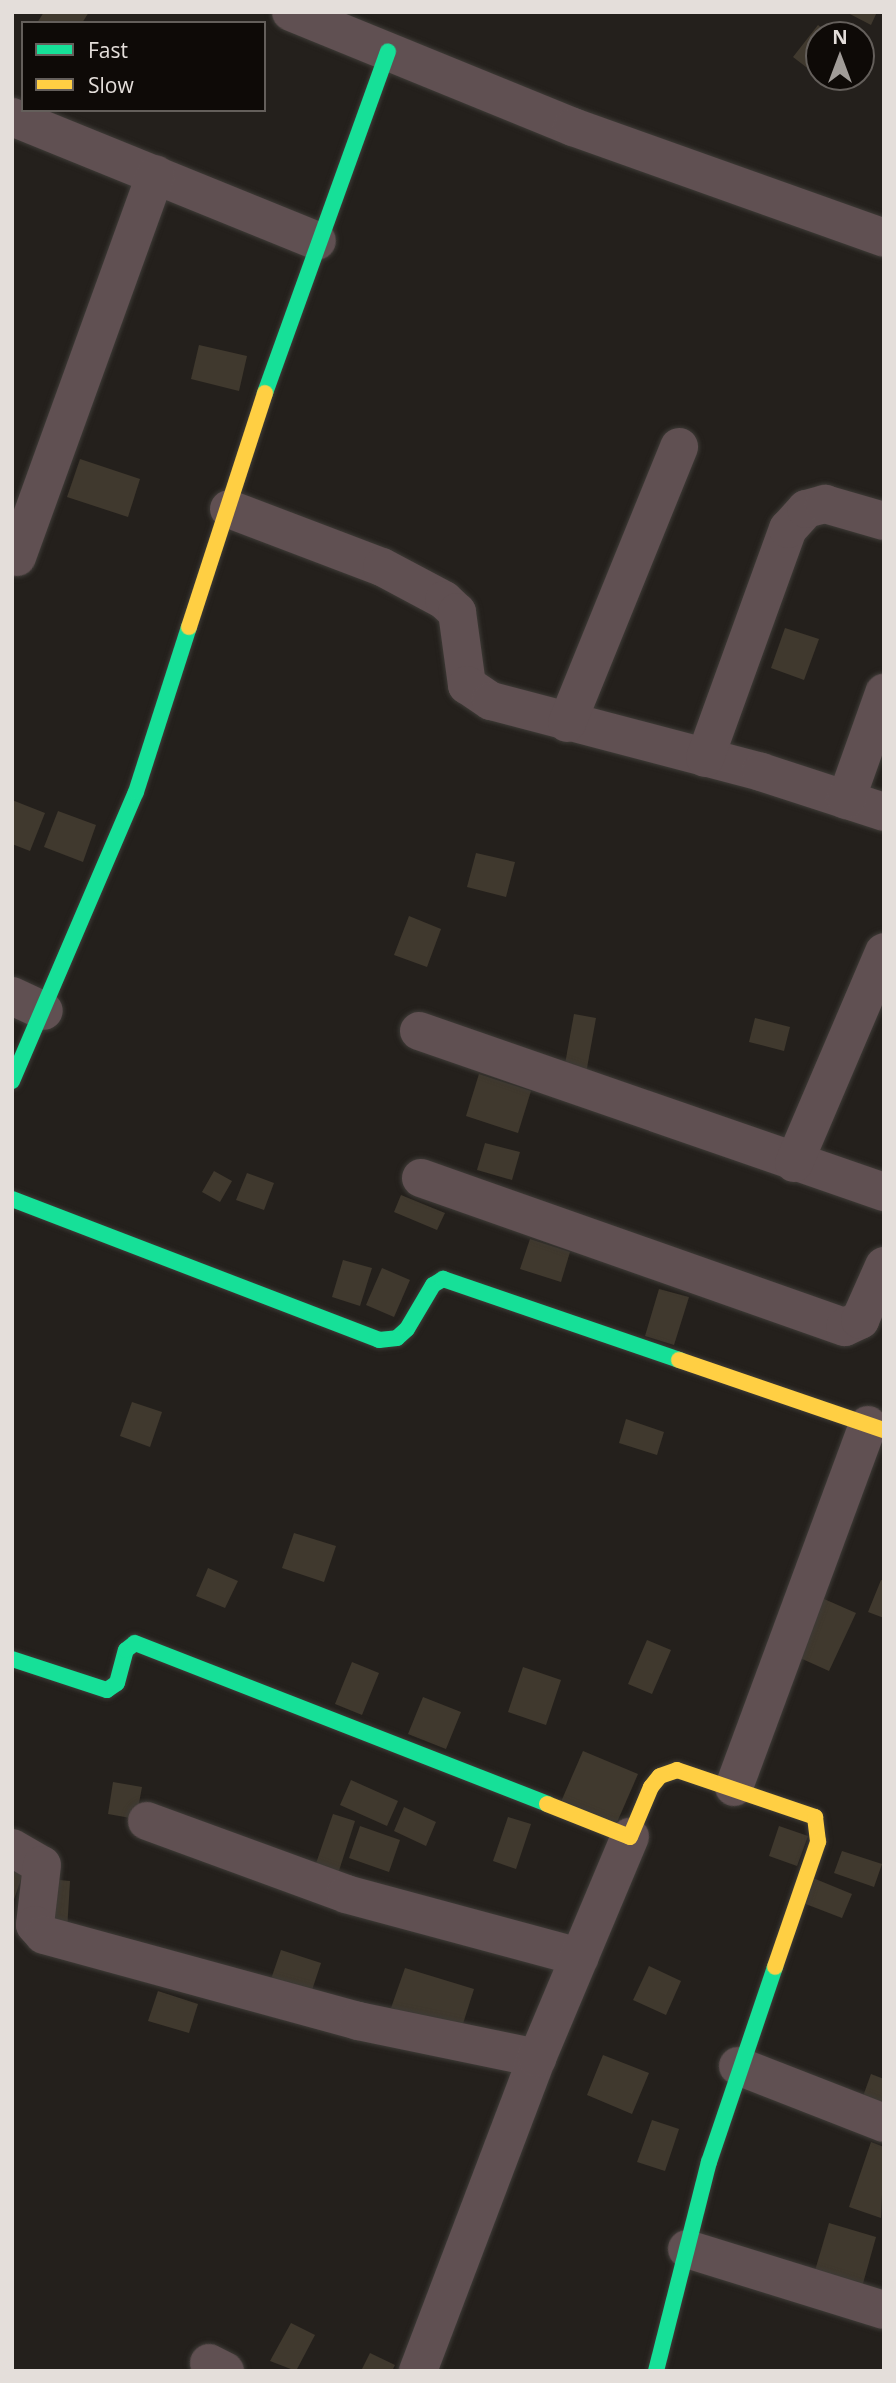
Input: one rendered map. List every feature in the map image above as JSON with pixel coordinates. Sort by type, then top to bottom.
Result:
[{"type":"street","points":[[291,12],[573,127],[884,237]]},
{"type":"street","points":[[12,1081],[28,1003],[136,792],[317,241],[388,52]]},
{"type":"street","points":[[12,117],[317,241]]},
{"type":"street","points":[[17,557],[156,174]]},
{"type":"street","points":[[567,723],[679,447]]},
{"type":"street","points":[[705,758],[788,529],[806,509],[825,504],[884,521]]},
{"type":"street","points":[[229,509],[382,567],[444,600],[457,612],[467,685],[491,701],[705,758],[884,812]]},
{"type":"street","points":[[846,800],[884,692]]},
{"type":"street","points":[[794,1163],[884,952]]},
{"type":"street","points":[[419,1031],[884,1192]]},
{"type":"street","points":[[421,1178],[845,1327],[860,1320],[884,1266]]},
{"type":"street","points":[[12,1199],[379,1340],[397,1338],[433,1285],[443,1279],[876,1427],[734,1787]]},
{"type":"street","points":[[12,1659],[107,1690],[117,1684],[126,1650],[135,1643],[630,1838]]},
{"type":"street","points":[[418,2371],[537,2058],[630,1838],[660,1776],[677,1770],[804,1811],[820,1826],[738,2066],[656,2371]]},
{"type":"street","points":[[147,1821],[346,1894],[580,1957]]},
{"type":"street","points":[[12,1848],[42,1865],[35,1925],[44,1935],[358,2021],[537,2058]]},
{"type":"street","points":[[738,2066],[884,2123]]},
{"type":"street","points":[[687,2249],[884,2310]]},
{"type":"building","points":[[44,12],[89,12],[83,21],[38,21]]},
{"type":"building","points":[[846,12],[877,12],[873,21],[863,21]]},
{"type":"building","points":[[805,42],[805,66],[793,57]]},
{"type":"building","points":[[199,345],[247,356],[239,391],[191,379]]},
{"type":"building","points":[[80,459],[140,479],[128,517],[67,497]]},
{"type":"building","points":[[785,628],[819,639],[804,680],[771,668]]},
{"type":"building","points":[[12,800],[45,813],[30,851],[12,844]]},
{"type":"building","points":[[58,811],[96,825],[83,862],[44,847]]},
{"type":"building","points":[[476,853],[515,862],[506,897],[467,887]]},
{"type":"building","points":[[409,916],[441,929],[427,967],[394,955]]},
{"type":"building","points":[[574,1014],[596,1018],[585,1079],[563,1075]]},
{"type":"building","points":[[755,1018],[790,1027],[784,1051],[749,1042]]},
{"type":"building","points":[[479,1074],[531,1091],[518,1133],[466,1116]]},
{"type":"building","points":[[485,1143],[520,1152],[512,1180],[477,1170]]},
{"type":"building","points":[[214,1171],[232,1181],[220,1202],[202,1192]]},
{"type":"building","points":[[247,1173],[274,1183],[264,1210],[236,1200]]},
{"type":"building","points":[[401,1195],[445,1213],[437,1230],[394,1212]]},
{"type":"building","points":[[530,1239],[570,1252],[561,1282],[520,1269]]},
{"type":"building","points":[[343,1260],[372,1268],[360,1306],[332,1297]]},
{"type":"building","points":[[382,1268],[410,1280],[394,1317],[366,1305]]},
{"type":"building","points":[[659,1289],[689,1297],[674,1345],[645,1336]]},
{"type":"building","points":[[132,1402],[162,1412],[150,1447],[120,1436]]},
{"type":"building","points":[[626,1419],[664,1432],[657,1455],[619,1443]]},
{"type":"building","points":[[294,1533],[336,1546],[324,1582],[282,1568]]},
{"type":"building","points":[[208,1568],[238,1581],[225,1608],[196,1596]]},
{"type":"building","points":[[881,1580],[884,1581],[884,1618],[868,1612]]},
{"type":"building","points":[[815,1595],[856,1613],[829,1671],[789,1653]]},
{"type":"building","points":[[647,1640],[671,1650],[652,1694],[628,1684]]},
{"type":"building","points":[[352,1662],[379,1673],[362,1715],[335,1704]]},
{"type":"building","points":[[523,1667],[561,1680],[546,1725],[508,1712]]},
{"type":"building","points":[[423,1697],[461,1712],[446,1749],[408,1734]]},
{"type":"building","points":[[583,1751],[638,1774],[615,1827],[560,1804]]},
{"type":"building","points":[[351,1780],[398,1801],[387,1826],[340,1805]]},
{"type":"building","points":[[113,1782],[142,1787],[136,1819],[108,1814]]},
{"type":"building","points":[[404,1807],[436,1822],[426,1846],[394,1831]]},
{"type":"building","points":[[333,1814],[355,1821],[335,1883],[312,1875]]},
{"type":"building","points":[[508,1817],[531,1824],[516,1869],[493,1861]]},
{"type":"building","points":[[360,1826],[400,1840],[389,1872],[349,1858]]},
{"type":"building","points":[[779,1826],[808,1836],[797,1866],[769,1856]]},
{"type":"building","points":[[842,1851],[882,1864],[874,1887],[834,1873]]},
{"type":"building","points":[[12,1871],[23,1874],[13,1902],[12,1902]]},
{"type":"building","points":[[813,1878],[852,1894],[842,1918],[803,1903]]},
{"type":"building","points":[[49,1879],[70,1881],[67,1931],[46,1930]]},
{"type":"building","points":[[281,1950],[321,1963],[311,1993],[271,1979]]},
{"type":"building","points":[[649,1966],[681,1981],[666,2015],[633,2000]]},
{"type":"building","points":[[405,1968],[474,1989],[461,2030],[391,2008]]},
{"type":"building","points":[[158,1991],[198,2004],[189,2033],[148,2021]]},
{"type":"building","points":[[603,2055],[649,2073],[632,2114],[587,2095]]},
{"type":"building","points":[[871,2074],[884,2079],[884,2107],[862,2099]]},
{"type":"building","points":[[652,2120],[679,2129],[665,2171],[637,2162]]},
{"type":"building","points":[[871,2142],[884,2147],[881,2218],[849,2207]]},
{"type":"building","points":[[829,2223],[876,2237],[862,2287],[814,2274]]},
{"type":"building","points":[[291,2323],[315,2335],[296,2371],[270,2361]]},
{"type":"building","points":[[370,2353],[395,2365],[392,2371],[361,2371]]},
{"type":"traffic: fast","points":[[265,393],[388,52]]},
{"type":"traffic: fast","points":[[12,1081],[136,792],[189,627]]},
{"type":"traffic: fast","points":[[12,1199],[379,1340],[397,1338],[407,1329],[433,1285],[443,1279],[679,1360]]},
{"type":"traffic: fast","points":[[12,1659],[107,1690],[117,1683],[126,1650],[135,1643],[547,1804]]},
{"type":"traffic: fast","points":[[656,2371],[709,2162],[775,1967]]},
{"type":"traffic: slow","points":[[189,627],[265,393]]},
{"type":"traffic: slow","points":[[679,1360],[884,1430]]},
{"type":"traffic: slow","points":[[547,1804],[630,1837],[651,1787],[660,1776],[677,1770],[815,1817],[818,1842],[775,1967]]}]
